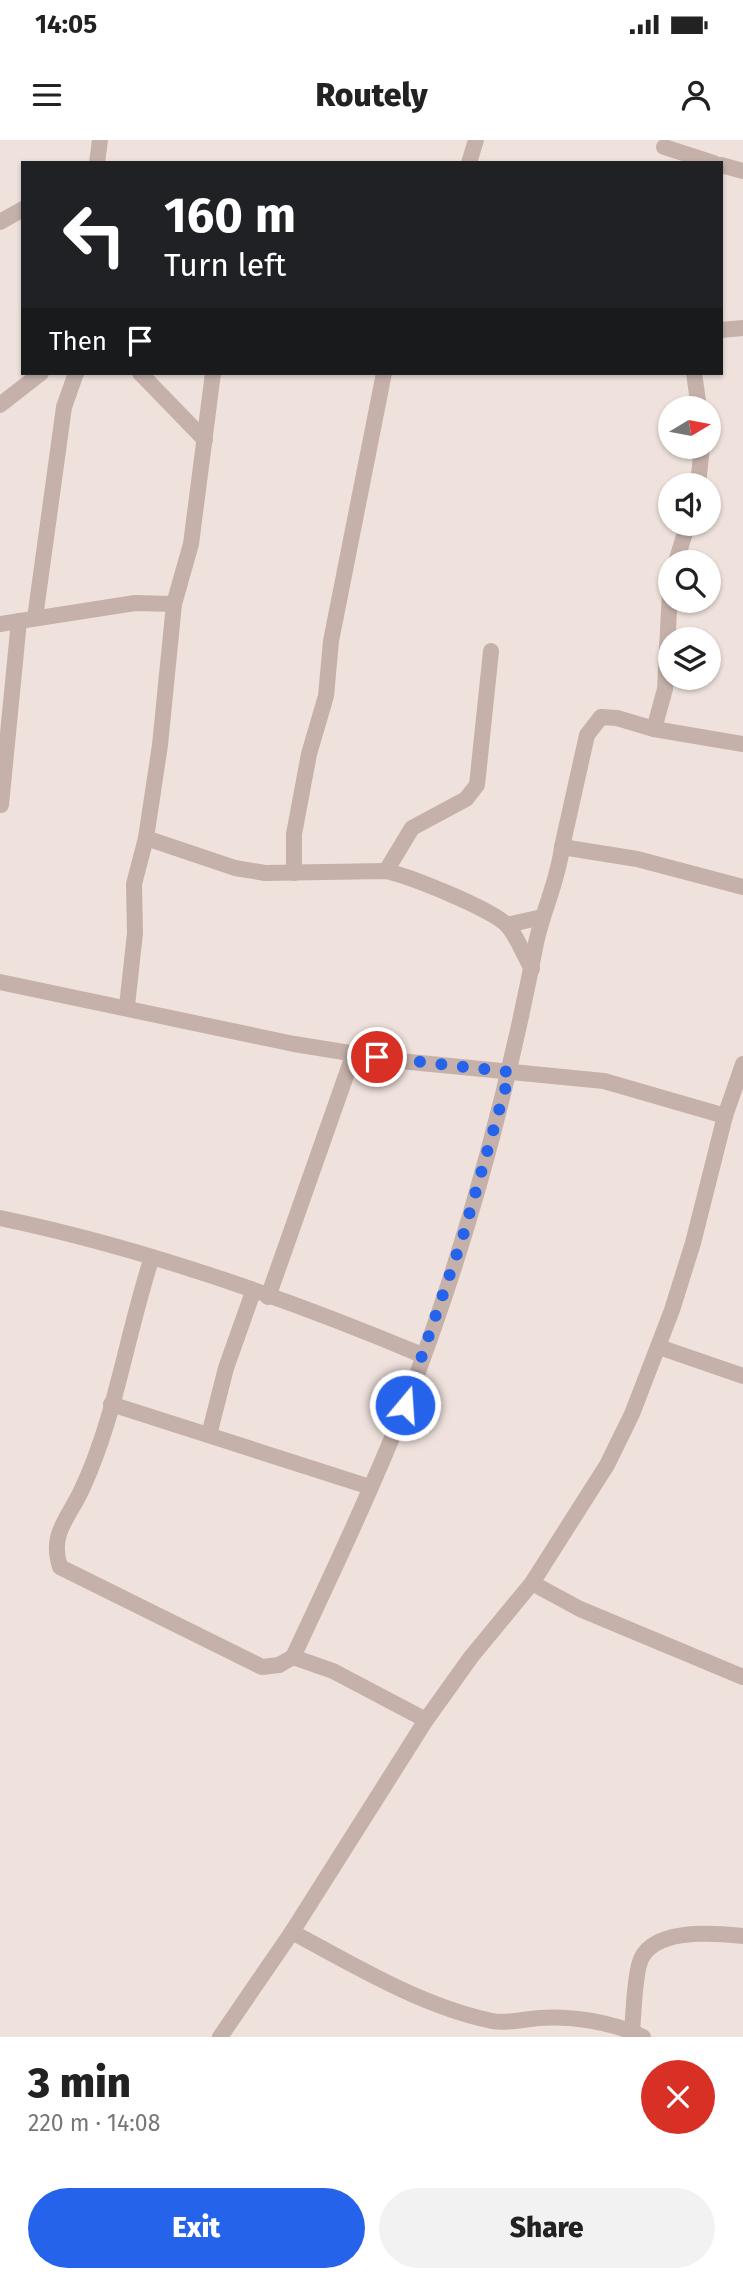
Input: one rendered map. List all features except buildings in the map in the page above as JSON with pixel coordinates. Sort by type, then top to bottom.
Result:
[{"type":"street","points":[[97,161],[100,140]]},
{"type":"street","points":[[470,161],[476,140]]},
{"type":"street","points":[[664,147],[708,161]]},
{"type":"street","points":[[723,166],[743,171]]},
{"type":"street","points":[[0,222],[21,210]]},
{"type":"street","points":[[723,330],[743,328]]},
{"type":"street","points":[[0,405],[38,375]]},
{"type":"street","points":[[1,805],[27,619],[62,417],[75,375]]},
{"type":"street","points":[[142,375],[205,440]]},
{"type":"street","points":[[127,1006],[135,933],[134,884],[146,838],[160,745],[174,604],[191,544],[213,375]]},
{"type":"street","points":[[294,873],[294,834],[309,754],[326,696],[331,640],[384,375]]},
{"type":"street","points":[[694,375],[697,396]]},
{"type":"street","points":[[0,624],[135,603],[174,604]]},
{"type":"street","points":[[653,729],[665,689],[669,613]]},
{"type":"street","points":[[386,871],[412,828],[466,799],[477,785],[491,651]]},
{"type":"street","points":[[152,1257],[111,1404],[82,1488],[58,1533],[55,1551],[60,1567],[262,1667],[279,1665],[293,1657],[370,1487],[405,1405],[463,1236],[510,1072],[542,917],[559,876],[562,847],[587,735],[601,717],[743,744]]},
{"type":"street","points":[[146,838],[235,868],[265,873],[386,871],[452,895],[507,925],[532,969]]},
{"type":"street","points":[[562,847],[637,859],[743,887]]},
{"type":"street","points":[[507,925],[542,917]]},
{"type":"street","points":[[0,982],[127,1006],[294,1044],[354,1054],[604,1081],[724,1116]]},
{"type":"street","points":[[268,1297],[354,1054]]},
{"type":"street","points":[[220,2037],[292,1932],[426,1720],[471,1657],[532,1583],[607,1465],[632,1414],[659,1347],[693,1243],[724,1116],[742,1070]]},
{"type":"street","points":[[0,1217],[152,1257],[318,1312],[422,1355]]},
{"type":"street","points":[[209,1435],[226,1368],[253,1292]]},
{"type":"street","points":[[659,1347],[743,1376]]},
{"type":"street","points":[[111,1404],[370,1487]]},
{"type":"street","points":[[532,1583],[580,1609],[743,1677]]},
{"type":"street","points":[[293,1657],[333,1671],[426,1720]]},
{"type":"street","points":[[292,1932],[395,1987],[487,2020],[508,2022],[578,2017],[638,2034],[640,1963],[648,1947],[662,1940],[692,1935],[743,1936]]},
{"type":"street","points":[[482,2037],[487,2020]]},
{"type":"route","points":[[377,1057],[510,1072],[463,1236],[405,1405]]}]
